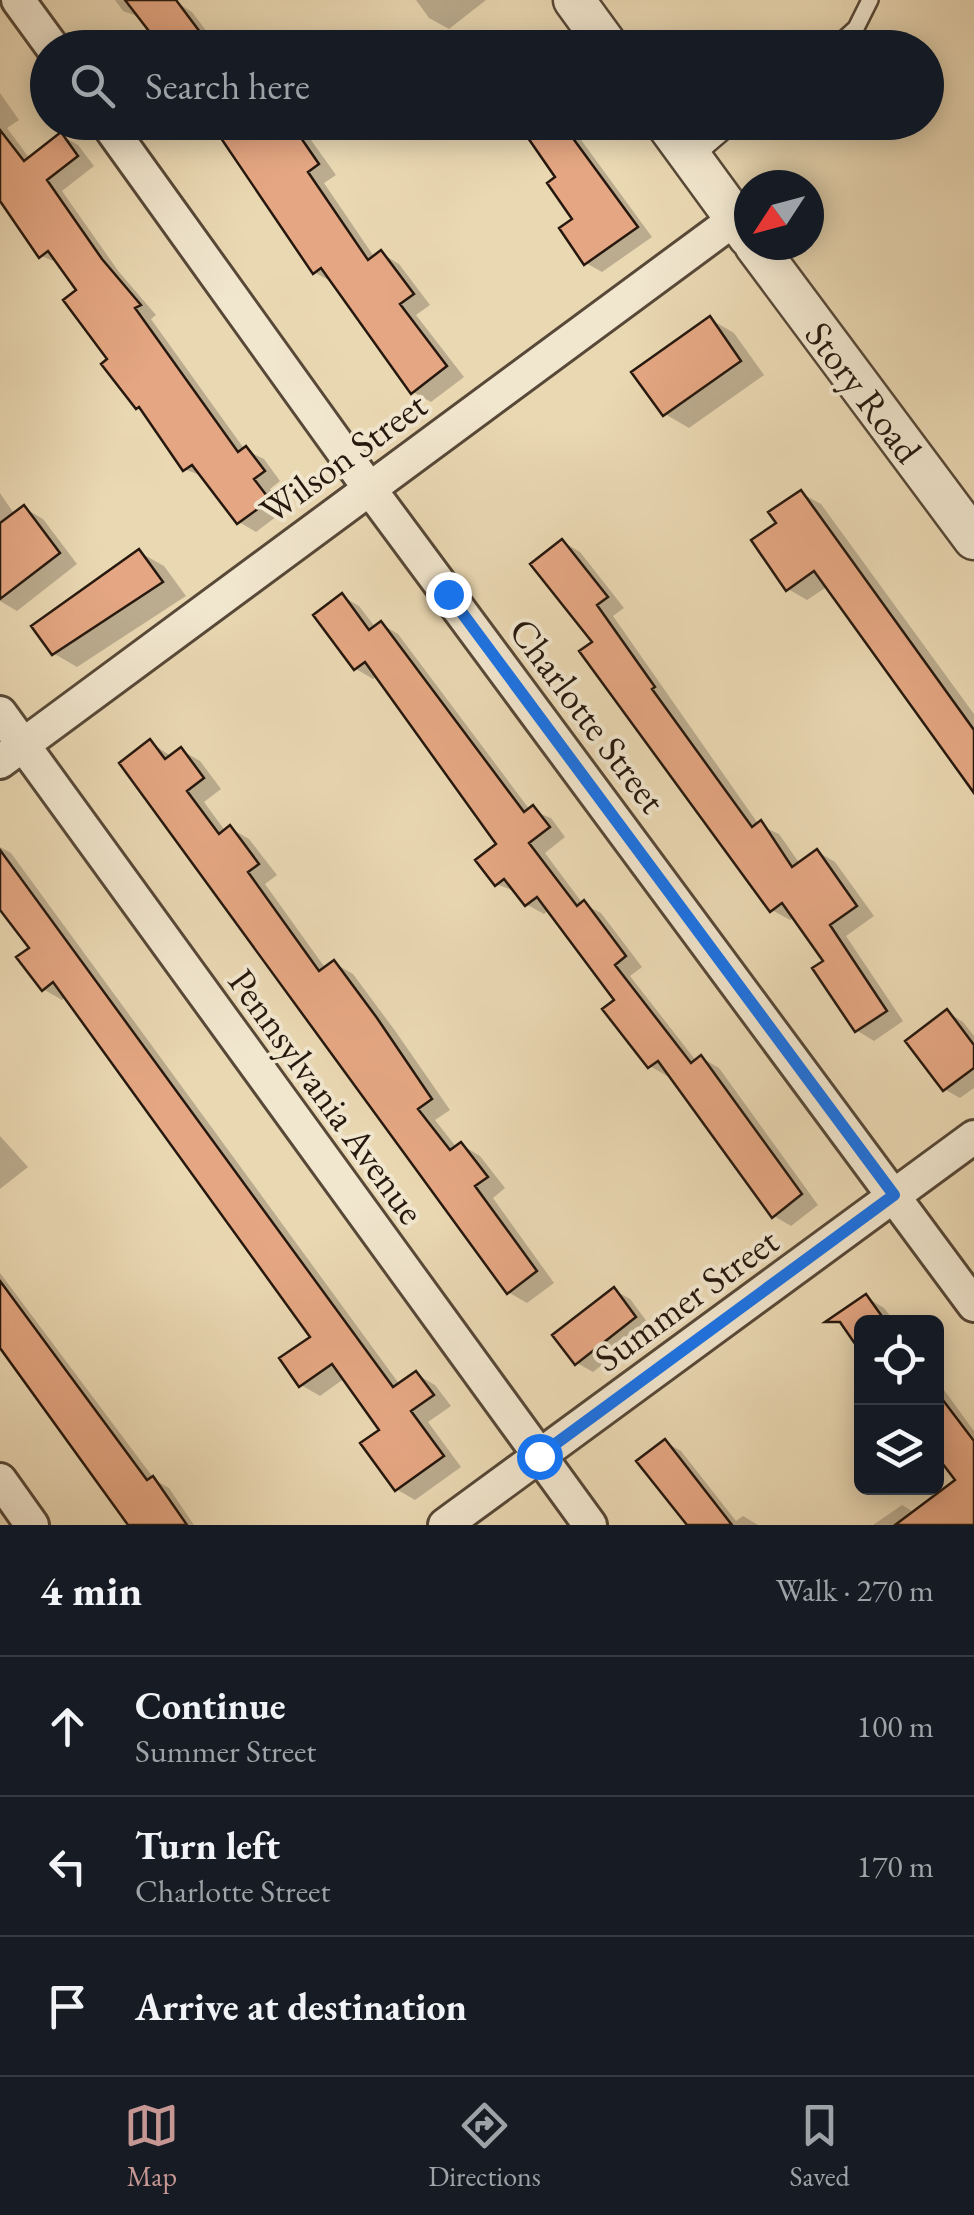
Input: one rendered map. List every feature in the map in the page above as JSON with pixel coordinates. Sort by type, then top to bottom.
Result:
[{"type":"street","points":[[18,0],[39,30]]},
{"type":"street","points":[[574,0],[596,30]]},
{"type":"street","name":"Charlotte Street","points":[[119,140],[369,488],[974,1305]]},
{"type":"street","name":"Story Road","points":[[678,140],[734,217]]},
{"type":"street","name":"Wilson Street","points":[[12,753],[369,488],[734,242]]},
{"type":"street","name":"Story Road","points":[[765,260],[974,539]]},
{"type":"street","name":"Pennsylvania Avenue","points":[[0,713],[12,753],[590,1525]]},
{"type":"street","name":"Summer Street","points":[[445,1525],[974,1137]]},
{"type":"street","points":[[0,1480],[32,1525]]},
{"type":"lane","points":[[854,30],[870,0]]},
{"type":"lane","points":[[692,159],[714,140]]},
{"type":"building","points":[[125,0],[176,0],[198,30],[148,30]]},
{"type":"building","points":[[0,130],[24,161],[51,140],[67,140],[78,156],[47,180],[102,259],[141,305],[135,308],[238,452],[246,446],[265,471],[254,479],[270,500],[237,524],[192,465],[183,471],[139,407],[136,409],[101,364],[107,359],[63,300],[76,290],[48,251],[39,258],[0,201]]},
{"type":"building","points":[[222,140],[302,140],[319,164],[308,172],[368,260],[381,250],[414,294],[400,304],[447,366],[411,394],[321,268],[313,274]]},
{"type":"building","points":[[529,140],[574,140],[638,227],[584,265],[559,228],[572,219],[547,183],[555,177]]},
{"type":"building","points":[[710,316],[741,361],[663,416],[631,372]]},
{"type":"building","points":[[801,490],[974,730],[974,793],[814,571],[786,591],[751,540],[776,523],[768,512]]},
{"type":"building","points":[[24,505],[60,553],[0,599],[0,523]]},
{"type":"building","points":[[562,539],[608,597],[597,605],[655,687],[652,689],[752,827],[761,820],[792,867],[817,849],[857,906],[830,925],[887,1011],[855,1032],[812,968],[823,961],[782,903],[770,912],[579,651],[592,642],[530,564]]},
{"type":"building","points":[[139,549],[163,582],[52,655],[31,626]]},
{"type":"building","points":[[342,593],[369,630],[381,621],[524,812],[533,805],[550,827],[529,843],[577,906],[584,900],[626,956],[615,965],[691,1063],[701,1055],[802,1194],[772,1218],[658,1061],[648,1068],[602,1009],[614,1000],[537,897],[525,906],[504,879],[495,886],[475,860],[496,844],[365,662],[354,670],[313,615]]},
{"type":"building","points":[[150,739],[165,759],[181,747],[204,778],[187,791],[219,834],[230,825],[259,864],[248,872],[319,971],[334,960],[377,1018],[432,1099],[418,1109],[450,1150],[461,1142],[488,1177],[475,1186],[537,1271],[507,1294],[119,763]]},
{"type":"building","points":[[0,850],[393,1387],[416,1371],[434,1395],[411,1411],[444,1456],[395,1491],[360,1443],[379,1430],[332,1364],[299,1387],[279,1358],[310,1337],[53,982],[42,991],[16,957],[29,948],[0,910]]},
{"type":"building","points":[[947,1009],[974,1045],[974,1068],[943,1091],[905,1041]]},
{"type":"building","points":[[0,1281],[147,1480],[153,1476],[187,1525],[128,1525],[0,1348]]},
{"type":"building","points":[[614,1287],[636,1317],[575,1365],[552,1335]]},
{"type":"building","points":[[866,1294],[881,1315],[854,1315],[854,1342],[840,1322],[825,1322]]},
{"type":"building","points":[[944,1402],[974,1441],[974,1525],[895,1525],[935,1495],[944,1495],[944,1488],[955,1480],[944,1466]]},
{"type":"building","points":[[665,1439],[732,1525],[687,1525],[636,1461]]},
{"type":"route","points":[[448,594],[894,1195],[539,1456]]}]
